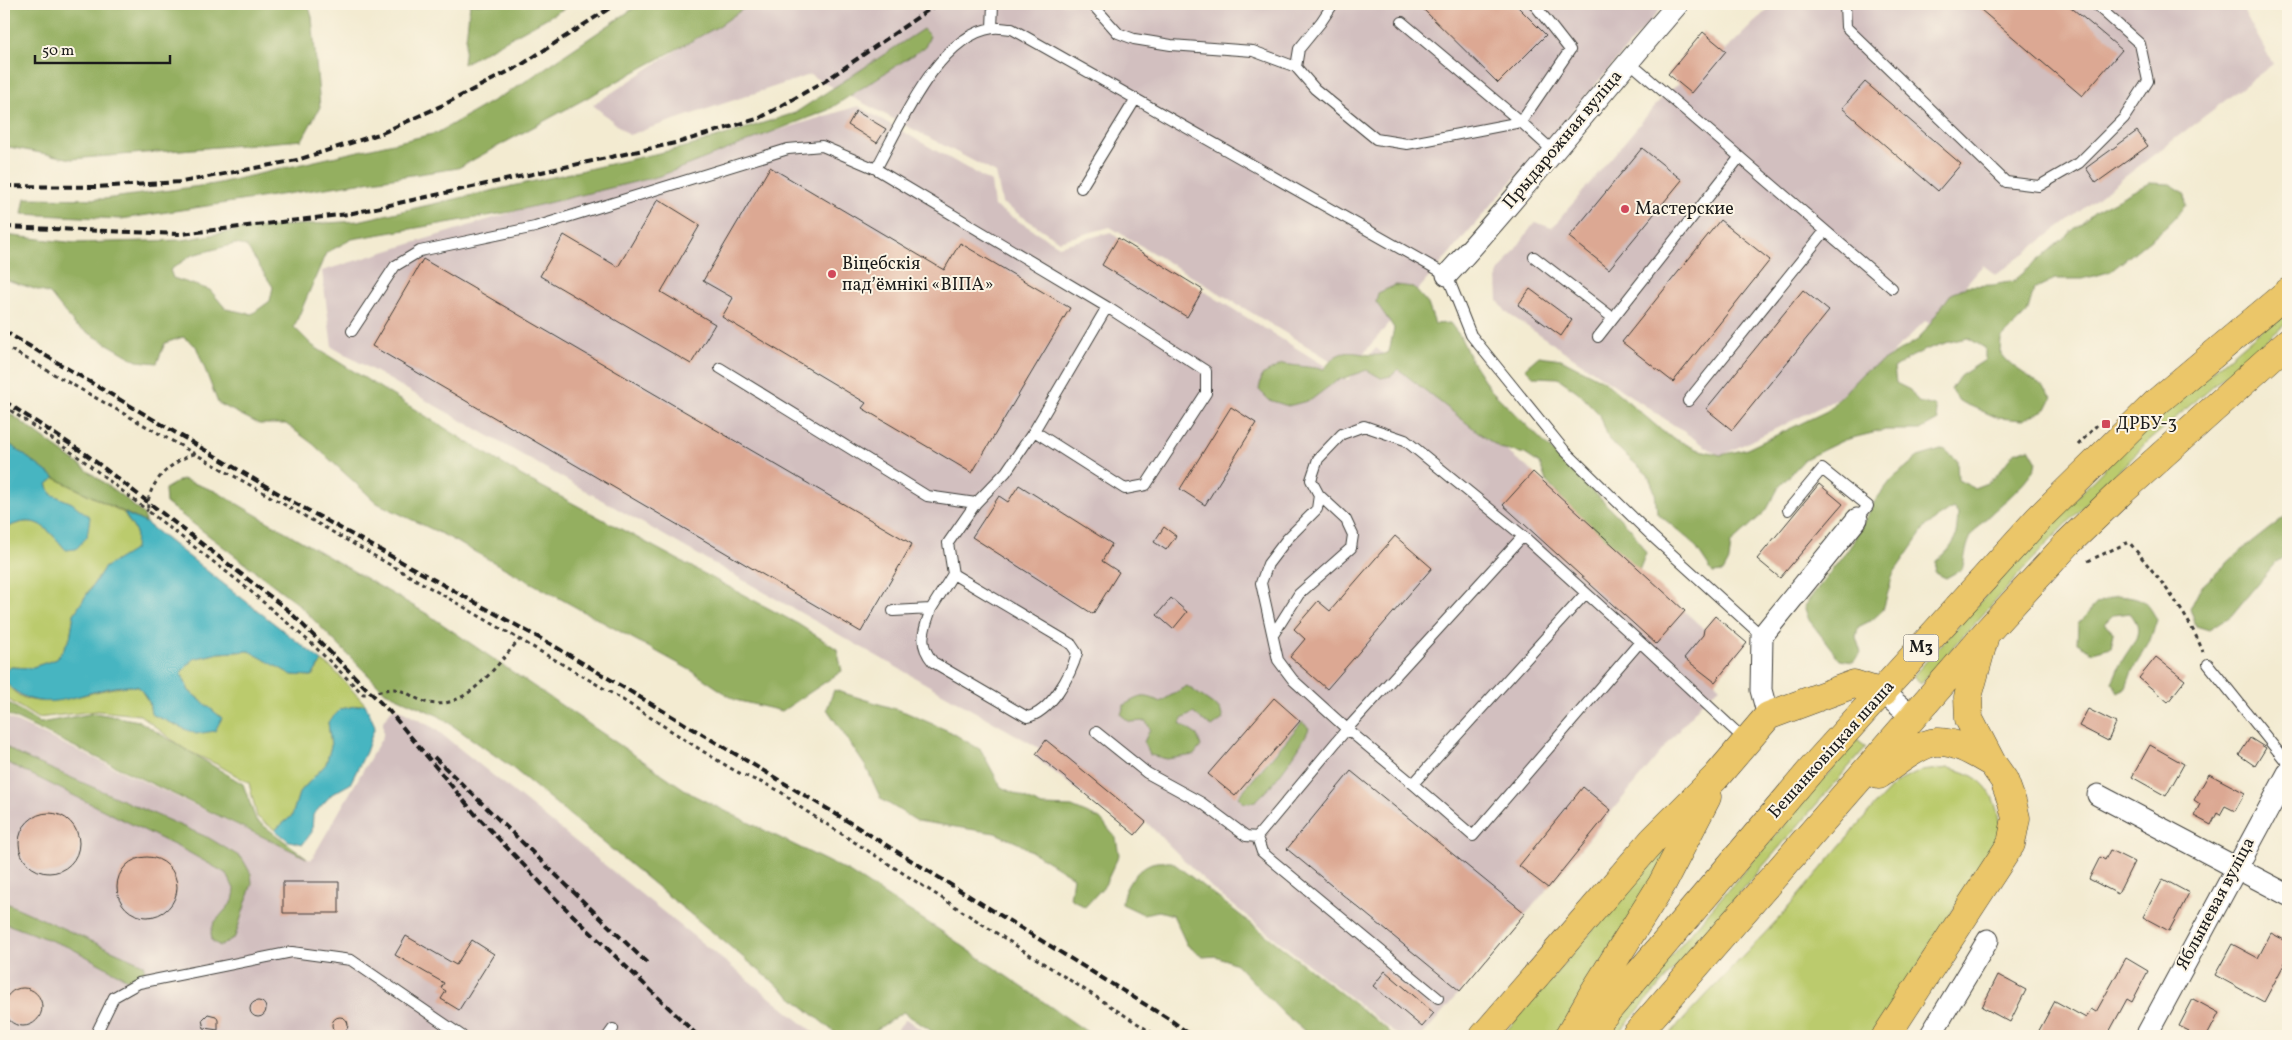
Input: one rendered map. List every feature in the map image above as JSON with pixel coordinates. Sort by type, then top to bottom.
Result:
[{"type":"main road","name":"Бешанковіцкая шаша","points":[[1586,1036],[1818,762],[1883,693],[2039,518],[2116,440],[2158,401],[2288,292]]},
{"type":"main road","name":"М3","points":[[1635,1036],[1836,808],[1986,633],[2098,513],[2288,342]]},
{"type":"main road","points":[[1886,1036],[2010,844],[2016,818],[2004,780],[1992,763],[1969,719],[1968,697],[1986,633]]},
{"type":"main road","points":[[1484,1036],[1653,840],[1716,777],[1768,716],[1854,684],[1883,693]]},
{"type":"main road","points":[[1836,808],[1906,755],[1936,742],[1957,746],[1992,763]]},
{"type":"main road","points":[[1569,1036],[1678,856],[1716,777]]},
{"type":"main road","points":[[1653,840],[1666,838],[1672,843],[1678,856]]},
{"type":"street","name":"Прыдарожная вуліца","points":[[1447,275],[1490,229],[1628,61],[1678,4]]},
{"type":"street","points":[[1768,716],[1761,690],[1762,636],[1857,519]]},
{"type":"street","points":[[1883,693],[1914,718]]},
{"type":"street","name":"Яблыневая вуліца","points":[[2146,1036],[2288,772]]},
{"type":"street","points":[[2098,795],[2288,895]]},
{"type":"street","points":[[1930,1036],[1988,940]]},
{"type":"lane","points":[[992,28],[993,4]]},
{"type":"lane","points":[[1092,4],[1118,33],[1134,39],[1171,45],[1253,51],[1296,67],[1316,89],[1376,139],[1407,144],[1521,122],[1570,50],[1534,4]]},
{"type":"lane","points":[[1296,67],[1299,49],[1322,22],[1333,4]]},
{"type":"lane","points":[[1845,4],[1846,27],[2006,182],[2038,186],[2079,163],[2124,118],[2148,81],[2140,44],[2095,4]]},
{"type":"lane","points":[[1402,22],[1554,152]]},
{"type":"lane","points":[[876,169],[918,90],[940,62],[967,38],[992,28],[1012,29],[1447,275],[1471,335],[1564,450],[1654,538],[1762,636]]},
{"type":"lane","points":[[1628,61],[1892,288]]},
{"type":"lane","points":[[1081,188],[1135,100]]},
{"type":"lane","points":[[352,331],[395,266],[420,251],[535,227],[788,149],[822,146],[876,169],[1108,307],[1206,371],[1206,394],[1146,485],[1125,489],[1034,431]]},
{"type":"lane","points":[[1598,337],[1739,158]]},
{"type":"lane","points":[[1688,401],[1826,231]]},
{"type":"lane","points":[[1534,257],[1613,318]]},
{"type":"lane","points":[[953,574],[1071,644],[1077,653],[1074,664],[1047,708],[1037,716],[1027,717],[933,662],[927,654],[922,636],[931,609],[953,574],[948,542],[976,503],[1006,472],[1034,431],[1108,307]]},
{"type":"lane","points":[[720,368],[927,496],[976,503]]},
{"type":"lane","points":[[1273,635],[1299,594],[1351,548],[1353,535],[1346,520],[1319,495],[1311,480],[1318,459],[1342,434],[1364,426],[1405,440],[1523,536],[1745,741]]},
{"type":"lane","points":[[1788,510],[1822,469],[1868,506],[1857,519]]},
{"type":"lane","points":[[1319,495],[1317,509],[1287,539],[1268,564],[1261,583],[1278,660],[1293,680],[1346,729],[1473,836],[1640,642]]},
{"type":"lane","points":[[1257,837],[1346,729],[1523,536]]},
{"type":"lane","points":[[1413,784],[1586,593]]},
{"type":"lane","points":[[893,611],[931,609]]},
{"type":"lane","points":[[2208,664],[2288,764]]},
{"type":"lane","points":[[1096,732],[1148,773],[1202,803],[1246,836],[1257,837]]},
{"type":"lane","points":[[1257,837],[1262,852],[1438,998]]},
{"type":"lane","points":[[95,1036],[114,996],[139,983],[292,952],[351,960],[462,1036]]},
{"type":"path","points":[[4,346],[520,640],[640,710],[732,769],[758,783],[773,785],[786,794],[795,804],[1156,1036]]},
{"type":"path","points":[[4,406],[84,461],[242,584],[304,637],[363,694],[394,689],[428,703],[441,704],[457,699],[476,687],[520,640]]},
{"type":"path","points":[[148,511],[147,502],[162,473],[180,458],[194,454]]},
{"type":"path","points":[[2088,561],[2129,542],[2180,606],[2193,626],[2208,664]]},
{"type":"shaded area","points":[[747,4],[1665,4],[1348,371],[1110,227],[1059,241],[1002,203],[996,173],[810,75],[629,135],[593,105]]},
{"type":"shaded area","points":[[1773,4],[2240,4],[2273,64],[1996,275],[1983,265],[1931,324],[1925,321],[1855,390],[1720,456],[1507,313],[1498,301],[1497,275],[1535,222],[1552,228],[1665,94],[1679,84],[1668,74],[1703,32],[1726,50]]},
{"type":"shaded area","points":[[858,106],[991,182],[994,206],[1059,246],[1111,232],[1348,380],[1376,348],[1533,472],[1704,629],[1715,616],[1747,643],[1715,682],[1720,687],[1704,700],[1422,1036],[1399,1036],[1215,891],[1146,822],[1135,835],[1035,757],[1039,748],[332,347],[322,271]]},
{"type":"shaded area","points":[[394,707],[434,728],[818,1036],[4,1036],[4,716],[311,860],[383,736],[383,721]]},
{"type":"shaded area","points":[[906,1019],[930,1036],[891,1036]]},
{"type":"green space","points":[[4,4],[308,4],[312,17],[320,107],[302,140],[72,159],[4,146]]},
{"type":"green space","points":[[470,4],[572,4],[463,64]]},
{"type":"green space","points":[[640,4],[750,4],[719,26],[458,168],[121,219],[22,214],[25,198],[104,199],[215,184],[437,133],[517,87]]},
{"type":"green space","points":[[923,29],[930,36],[925,47],[828,110],[660,176],[510,212],[352,239],[326,253],[294,327],[313,346],[522,476],[798,624],[837,649],[842,671],[782,711],[735,700],[692,671],[446,536],[377,503],[313,444],[286,424],[259,424],[218,403],[196,346],[183,337],[165,343],[157,363],[137,361],[75,325],[50,294],[4,279],[4,235],[76,243],[183,240],[251,228],[358,221],[690,146],[795,113]],"holes":[[[235,244],[246,246],[273,287],[270,301],[252,314],[226,309],[210,290],[173,278],[170,270],[192,255]]]},
{"type":"green space","points":[[2149,183],[2170,184],[2185,193],[2186,206],[2167,226],[2111,271],[2083,279],[2055,279],[2034,289],[2027,313],[2001,339],[2000,352],[2006,359],[2040,385],[2052,397],[2046,409],[2023,420],[1998,418],[1959,401],[1951,389],[1960,376],[1985,360],[1985,348],[1968,338],[1948,342],[1920,352],[1894,368],[1896,383],[1910,390],[1918,402],[1935,406],[1938,420],[1920,430],[1885,430],[1844,440],[1805,459],[1779,487],[1766,511],[1731,543],[1729,561],[1723,572],[1713,573],[1693,543],[1657,513],[1655,492],[1648,475],[1609,440],[1600,415],[1578,392],[1558,378],[1534,377],[1525,368],[1539,356],[1561,359],[1604,381],[1667,435],[1696,449],[1721,455],[1747,449],[1827,411],[1863,373],[1919,339],[1950,295],[1966,286],[1993,285],[2014,281],[2095,211]]},
{"type":"green space","points":[[1396,285],[1413,287],[1428,304],[1435,324],[1450,323],[1460,336],[1470,358],[1490,389],[1632,530],[1646,553],[1638,573],[1573,511],[1546,481],[1540,464],[1525,454],[1500,448],[1398,369],[1391,376],[1381,378],[1367,370],[1336,381],[1311,400],[1288,406],[1269,400],[1259,390],[1262,375],[1282,364],[1324,369],[1334,357],[1344,353],[1376,355],[1389,352],[1394,328],[1376,302],[1378,293]]},
{"type":"green space","points":[[2288,307],[2288,322],[2146,443],[2045,546],[1921,683],[1913,676],[2035,541],[2133,439]]},
{"type":"green space","points":[[4,409],[126,499],[144,515],[146,523],[55,478],[4,440]]},
{"type":"green space","points":[[2029,448],[2037,462],[2031,473],[2016,491],[1979,525],[1970,539],[1962,569],[1946,578],[1935,573],[1936,561],[1948,551],[1954,541],[1958,514],[1953,508],[1927,525],[1893,574],[1883,610],[1872,620],[1858,627],[1856,637],[1861,653],[1853,662],[1840,660],[1809,620],[1804,606],[1850,547],[1875,501],[1892,479],[1918,457],[1944,449],[1957,460],[1958,480],[1974,488],[1987,483],[1995,477],[2014,453]]},
{"type":"green space","points":[[55,478],[124,513],[136,532],[136,549],[104,568],[74,614],[70,638],[57,659],[30,668],[11,667],[4,672],[4,529],[24,522],[39,524],[52,534],[66,550],[72,503],[51,494],[47,484]]},
{"type":"green space","points":[[182,479],[215,491],[429,615],[693,795],[849,872],[941,931],[1093,1036],[939,1036],[903,1012],[867,1036],[839,1036],[510,766],[439,716],[385,692],[297,603],[166,503],[165,489]]},
{"type":"green space","points":[[2288,514],[2288,554],[2275,563],[2231,616],[2209,630],[2196,626],[2190,609],[2201,587],[2237,554]]},
{"type":"green space","points":[[2116,595],[2137,598],[2146,603],[2157,620],[2149,643],[2132,671],[2126,688],[2118,693],[2112,682],[2138,632],[2135,620],[2130,613],[2113,615],[2104,624],[2114,633],[2111,647],[2093,652],[2077,643],[2078,624],[2096,604]]},
{"type":"green space","points":[[250,651],[293,675],[312,676],[322,661],[333,669],[365,704],[341,709],[328,722],[331,746],[326,764],[299,793],[292,816],[275,830],[257,817],[249,783],[218,765],[184,749],[140,715],[97,711],[37,718],[4,697],[4,677],[15,692],[29,700],[66,699],[123,687],[139,687],[149,702],[222,718],[189,691],[181,673],[193,659],[219,653]]},
{"type":"green space","points":[[1187,686],[1220,709],[1223,719],[1212,727],[1193,713],[1182,719],[1180,724],[1197,735],[1201,746],[1194,755],[1167,759],[1150,755],[1144,742],[1150,729],[1146,721],[1130,722],[1121,715],[1124,705],[1141,697],[1160,702]]},
{"type":"green space","points":[[834,690],[905,712],[951,732],[981,750],[1001,787],[1042,806],[1072,807],[1100,819],[1116,838],[1119,855],[1105,885],[1085,907],[1070,898],[1073,877],[1018,843],[995,833],[917,821],[881,799],[866,767],[827,709]]},
{"type":"green space","points":[[4,700],[40,723],[95,713],[139,721],[243,784],[256,820],[307,858],[4,713]]},
{"type":"green space","points":[[1302,722],[1309,728],[1285,767],[1261,796],[1255,801],[1244,803],[1238,797]]},
{"type":"green space","points":[[1857,740],[1866,747],[1616,1036],[1602,1036]]},
{"type":"green space","points":[[4,745],[17,754],[209,838],[242,858],[251,874],[252,883],[235,937],[220,946],[212,941],[211,932],[214,923],[233,901],[235,891],[227,874],[188,852],[4,761]]},
{"type":"green space","points":[[1949,768],[1973,776],[1988,790],[1997,809],[2001,834],[1874,1036],[1668,1036],[1781,916],[1897,782],[1921,771]]},
{"type":"green space","points":[[1661,850],[1665,850],[1668,855],[1557,1036],[1502,1036]]},
{"type":"green space","points":[[1154,862],[1172,862],[1388,1030],[1393,1036],[1311,1036],[1283,1013],[1236,964],[1216,956],[1203,957],[1187,945],[1173,915],[1159,911],[1143,914],[1122,904],[1131,880],[1141,869]]},
{"type":"green space","points":[[4,902],[143,964],[146,974],[139,980],[129,980],[71,948],[4,923]]},
{"type":"water","points":[[4,440],[55,478],[47,484],[51,494],[72,503],[90,517],[87,537],[76,549],[66,550],[45,528],[32,522],[15,524],[4,529]]},
{"type":"water","points":[[124,513],[146,523],[322,661],[312,676],[292,675],[249,651],[219,653],[193,659],[181,673],[189,691],[222,718],[215,731],[196,734],[151,714],[149,702],[139,687],[123,686],[108,688],[76,697],[45,701],[30,699],[12,689],[5,680],[4,672],[11,667],[30,668],[57,659],[70,638],[74,614],[104,568],[135,549],[136,532]]},
{"type":"water","points":[[365,704],[375,726],[366,752],[350,784],[332,794],[313,815],[312,832],[303,844],[289,841],[275,830],[292,816],[299,793],[326,764],[331,746],[328,722],[341,709]]},
{"type":"building","points":[[1418,4],[1515,4],[1546,35],[1498,83]]},
{"type":"building","points":[[1974,4],[2067,4],[2122,50],[2082,96]]},
{"type":"building","points":[[1703,32],[1726,51],[1691,93],[1668,74]]},
{"type":"building","points":[[1865,82],[1961,164],[1938,191],[1842,108]]},
{"type":"building","points":[[856,111],[886,129],[877,143],[848,125]]},
{"type":"building","points":[[2137,131],[2148,146],[2096,183],[2086,168]]},
{"type":"building","name":"Мастерские","points":[[1642,148],[1682,180],[1609,269],[1569,237]]},
{"type":"building","points":[[770,167],[944,270],[960,243],[1070,308],[972,473],[862,408],[866,403],[722,317],[733,298],[703,281]]},
{"type":"building","points":[[658,199],[700,225],[661,292],[715,324],[691,364],[540,276],[564,235],[618,267]]},
{"type":"building","points":[[1720,220],[1770,260],[1673,382],[1622,342]]},
{"type":"building","points":[[1118,238],[1203,290],[1187,317],[1102,265]]},
{"type":"building","points":[[423,259],[912,544],[861,632],[372,346]]},
{"type":"building","points":[[1530,289],[1572,320],[1561,336],[1518,305]]},
{"type":"building","points":[[1803,290],[1829,311],[1732,430],[1706,409]]},
{"type":"building","points":[[1231,407],[1256,423],[1205,505],[1180,489]]},
{"type":"building","points":[[1533,472],[1685,611],[1656,644],[1503,505]]},
{"type":"building","points":[[1819,484],[1843,504],[1780,578],[1757,559]]},
{"type":"building","points":[[1019,485],[1112,544],[1102,561],[1119,572],[1093,614],[972,537],[999,496],[1008,502]]},
{"type":"building","points":[[1164,527],[1176,536],[1166,550],[1154,542]]},
{"type":"building","points":[[1395,536],[1432,568],[1327,689],[1290,657],[1305,639],[1294,629],[1318,601],[1330,611]]},
{"type":"building","points":[[1171,598],[1187,612],[1173,629],[1157,615]]},
{"type":"building","points":[[1715,616],[1747,643],[1715,682],[1684,658],[1703,635],[1704,629]]},
{"type":"building","points":[[2156,657],[2185,680],[2168,702],[2139,678]]},
{"type":"building","points":[[1274,698],[1300,721],[1235,796],[1208,774]]},
{"type":"building","points":[[2088,709],[2116,723],[2108,741],[2079,726]]},
{"type":"building","points":[[2250,738],[2266,748],[2255,766],[2239,755]]},
{"type":"building","points":[[1046,740],[1146,822],[1135,835],[1036,754]]},
{"type":"building","points":[[2150,745],[2184,764],[2166,796],[2132,777]]},
{"type":"building","points":[[1351,771],[1525,913],[1460,991],[1287,849]]},
{"type":"building","points":[[2209,774],[2245,793],[2235,811],[2225,806],[2220,815],[2217,813],[2211,825],[2194,816],[2200,804],[2194,800]]},
{"type":"building","points":[[1583,787],[1611,810],[1548,888],[1519,866]]},
{"type":"building","points":[[43,813],[55,813],[66,818],[74,826],[79,837],[77,855],[66,868],[55,873],[43,873],[32,868],[24,860],[19,849],[19,837],[24,826],[32,818]]},
{"type":"building","points":[[2110,850],[2134,862],[2118,894],[2089,879],[2100,857],[2105,860]]},
{"type":"building","points":[[147,857],[164,862],[172,870],[177,887],[172,904],[164,912],[147,917],[130,912],[122,904],[117,887],[122,870],[130,862]]},
{"type":"building","points":[[2163,879],[2189,893],[2169,931],[2143,917]]},
{"type":"building","points":[[283,882],[339,882],[339,913],[283,913]]},
{"type":"building","points":[[2271,933],[2288,942],[2288,957],[2264,1002],[2215,975],[2232,944],[2258,958]]},
{"type":"building","points":[[406,936],[456,965],[472,940],[494,954],[459,1010],[441,999],[446,991],[441,988],[444,983],[395,955]]},
{"type":"building","points":[[2126,958],[2148,971],[2132,1002],[2127,999],[2107,1036],[2036,1036],[2055,1001],[2086,1018],[2091,1009],[2096,1012]]},
{"type":"building","points":[[1385,971],[1434,1013],[1422,1027],[1373,986]]},
{"type":"building","points":[[1998,975],[2026,990],[2010,1022],[1982,1007]]},
{"type":"building","points":[[23,988],[37,993],[42,1007],[37,1021],[23,1026],[9,1021],[4,1007],[9,993]]},
{"type":"building","points":[[2193,999],[2219,1013],[2207,1036],[2187,1036],[2189,1031],[2179,1026]]},
{"type":"building","points":[[255,1001],[261,1001],[266,1006],[264,1015],[255,1017],[250,1012],[250,1006]]},
{"type":"building","points":[[208,1014],[216,1016],[218,1030],[204,1028],[202,1020]]},
{"type":"building","points":[[340,1017],[346,1019],[348,1025],[346,1031],[340,1033],[334,1031],[332,1025],[334,1019]]},
{"type":"railway","points":[[4,186],[96,187],[182,182],[297,160],[382,133],[443,105],[521,65],[616,4]]},
{"type":"railway","points":[[4,227],[181,234],[348,214],[680,142],[760,118],[825,81],[937,4]]},
{"type":"railway","points":[[4,331],[291,501],[554,646],[831,811],[1172,1021],[1192,1036]]},
{"type":"railway","points":[[4,401],[87,455],[289,611],[390,712],[475,814],[557,900],[698,1036]]},
{"type":"railway","points":[[434,757],[649,965]]},
{"type":"place","name":"Мастерские","points":[[1625,209]]},
{"type":"place","name":"Віцебскія падʼёмнікі «ВІПА»","points":[[832,274]]},
{"type":"place","name":"ДРБУ-3","points":[[2106,424]]}]
